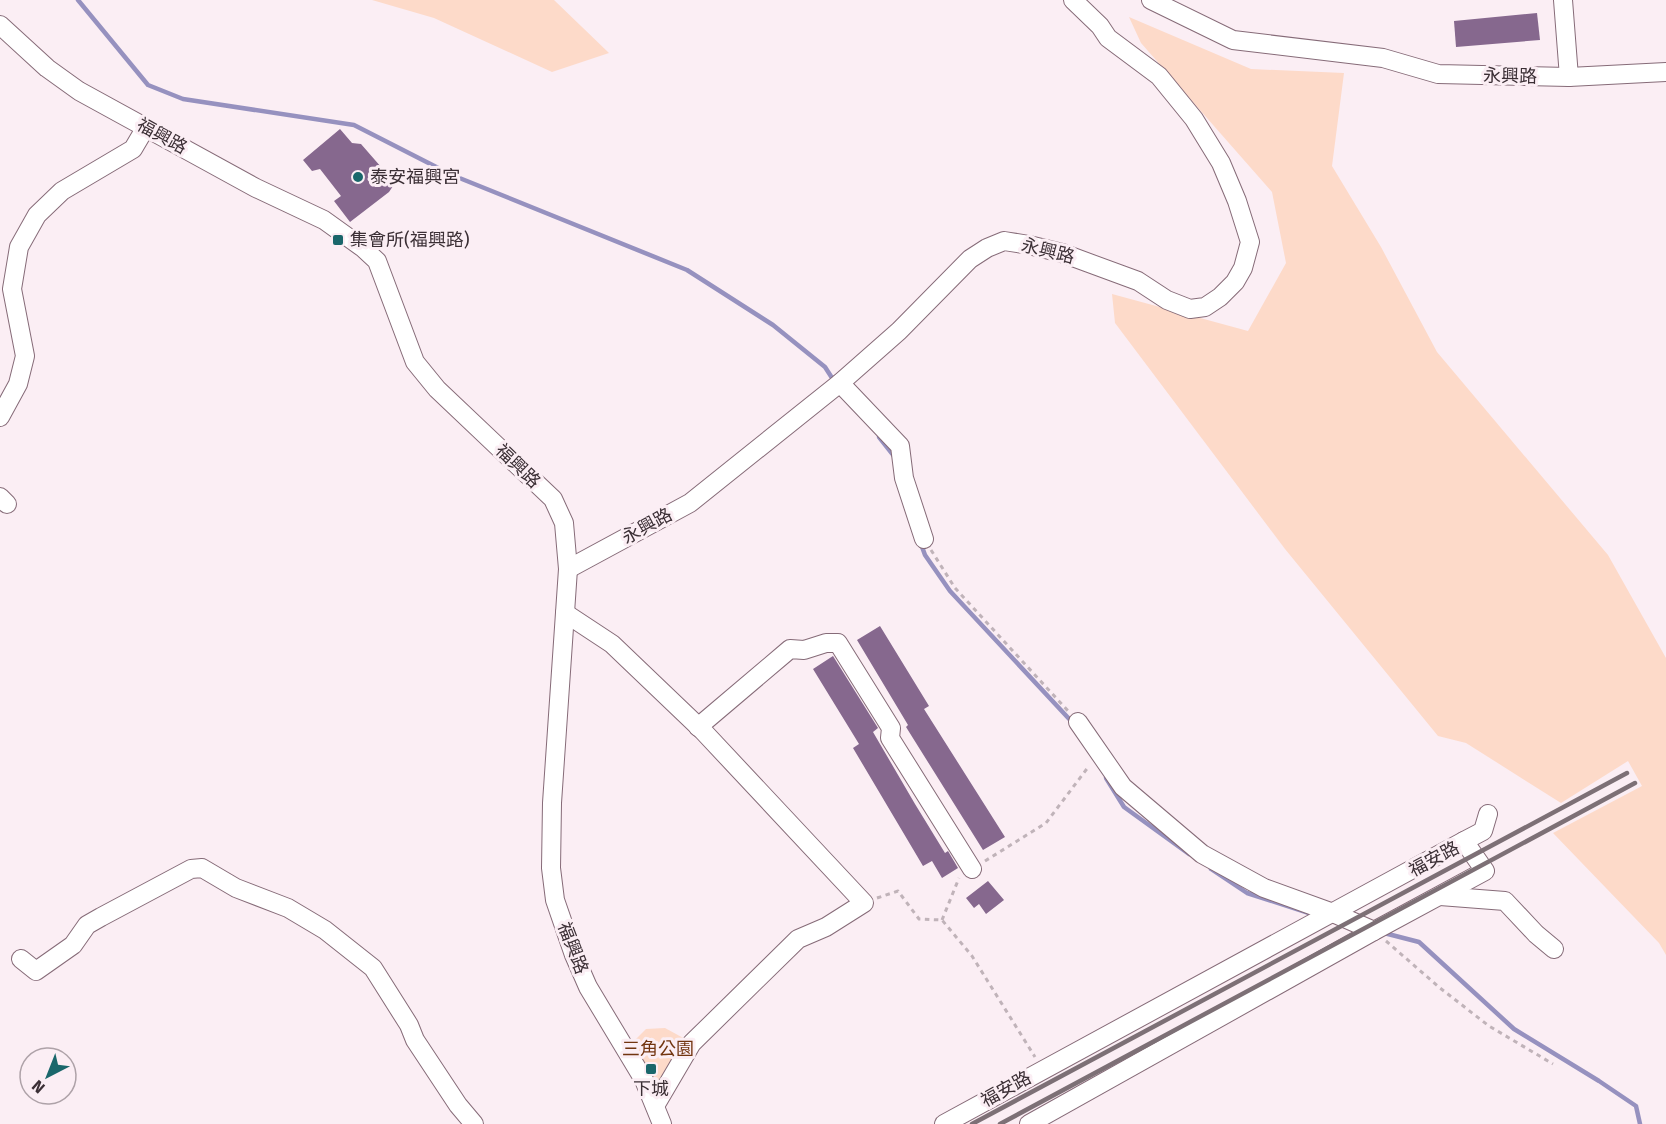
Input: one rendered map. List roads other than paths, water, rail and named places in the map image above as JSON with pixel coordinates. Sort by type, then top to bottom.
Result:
[{"type":"street","name":"永興路","points":[[568,569],[690,502],[840,383],[899,332],[970,259],[987,248],[1004,242],[1051,250],[1138,281],[1167,300],[1190,309],[1205,307],[1220,297],[1235,282],[1244,268],[1250,242],[1237,201],[1221,163],[1194,118],[1159,76],[1108,38],[1100,26],[1073,0]]},
{"type":"street","name":"永興路","points":[[1150,0],[1233,40],[1383,58],[1438,74],[1569,77],[1666,72]]},
{"type":"street","points":[[1563,0],[1569,77]]},
{"type":"street","name":"福興路","points":[[0,25],[47,68],[80,92],[256,188],[324,220],[363,248],[377,261],[415,362],[437,389],[553,499],[564,523],[568,569],[552,803],[551,868],[555,900],[588,987],[644,1080],[662,1124]]},
{"type":"street","points":[[0,417],[18,384],[25,356],[12,289],[19,247],[37,215],[62,191],[133,149],[146,127]]},
{"type":"street","points":[[840,383],[900,446],[904,478],[924,539]]},
{"type":"street","points":[[565,613],[612,644],[698,727],[864,903],[826,927],[798,939],[692,1042],[655,1106]]},
{"type":"street","points":[[698,727],[790,649],[804,650],[826,643],[838,643],[891,728],[890,738],[972,869]]},
{"type":"street","points":[[1078,722],[1123,787],[1202,854],[1264,888],[1333,913],[1374,931]]},
{"type":"street","points":[[1464,842],[1483,831],[1488,814]]},
{"type":"street","name":"福安路","points":[[944,1124],[1464,842],[1485,872],[1374,931],[1029,1124]]},
{"type":"street","points":[[21,959],[36,970],[73,945],[87,925],[191,869],[202,868],[236,888],[288,908],[326,930],[373,968],[409,1025],[415,1040],[458,1105],[474,1124]]},
{"type":"street","points":[[1440,896],[1505,901],[1536,934],[1554,949]]},
{"type":"waterway","points":[[78,0],[148,85],[183,99],[354,125],[452,175],[687,270],[773,325],[825,367],[834,381]]},
{"type":"waterway","points":[[879,437],[894,456]]},
{"type":"waterway","points":[[921,544],[925,555],[950,591],[1072,722]]},
{"type":"waterway","points":[[1106,778],[1124,807],[1189,854]]},
{"type":"waterway","points":[[1211,869],[1247,893],[1309,913]]},
{"type":"waterway","points":[[1384,933],[1419,942],[1514,1029],[1636,1106],[1640,1124]]},
{"type":"railway","points":[[972,1124],[1627,773]]},
{"type":"railway","points":[[1000,1124],[1635,783]]},
{"type":"place","name":"泰安福興宮","points":[[358,177]]},
{"type":"place","name":"集會所(福興路)","points":[[338,240]]},
{"type":"place","name":"下城","points":[[651,1069]]},
{"type":"park label","name":"三角公園","points":[[658,1049]]}]
